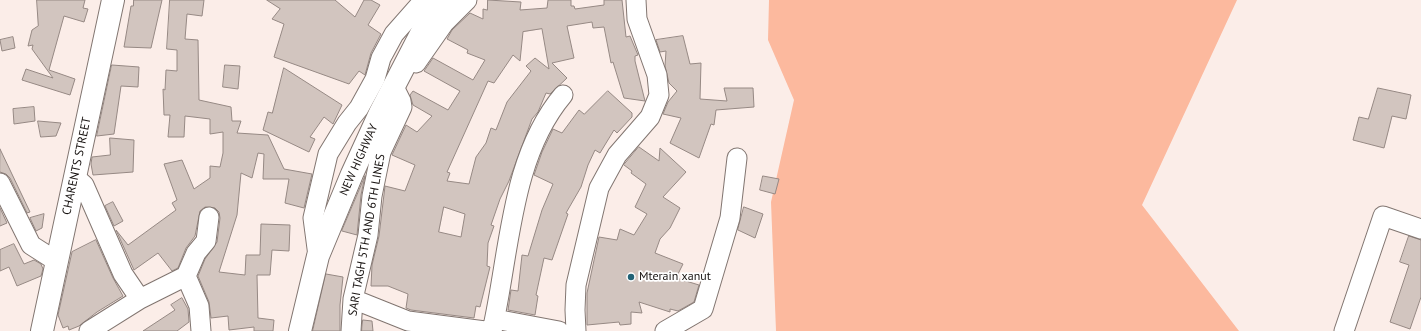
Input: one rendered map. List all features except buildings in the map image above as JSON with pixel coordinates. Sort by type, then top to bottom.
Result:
[{"type":"main road","name":"CHARENTS STREET","points":[[42,331],[113,0]]},
{"type":"main road","name":"NEW HIGHWAY","points":[[300,331],[318,256],[352,174],[434,25],[445,0]]},
{"type":"street","points":[[318,256],[313,218],[328,154],[347,123],[359,108],[375,79],[381,58],[394,34],[426,0],[434,25],[467,0]]},
{"type":"street","points":[[576,331],[576,285],[599,188],[617,155],[650,117],[659,95],[657,75],[637,19],[636,0]]},
{"type":"street","name":"SARI TAGH 5TH AND 6TH LINES","points":[[351,331],[353,300],[368,235],[372,196],[381,152],[402,107],[396,92]]},
{"type":"street","points":[[491,327],[516,196],[526,164],[551,109],[563,94]]},
{"type":"street","points":[[665,331],[703,309],[730,218],[737,158]]},
{"type":"street","points":[[75,177],[84,185],[123,274],[140,299]]},
{"type":"street","points":[[0,183],[30,245],[56,261]]},
{"type":"street","points":[[1344,331],[1383,216],[1421,229]]},
{"type":"street","points":[[89,331],[140,299],[186,276],[196,253],[206,240],[209,217]]},
{"type":"street","points":[[186,276],[199,306],[201,331]]},
{"type":"street","points":[[353,300],[408,321],[559,331]]},
{"type":"shaded area","points":[[769,0],[1237,0],[1142,205],[1239,331],[776,331],[771,202],[794,100],[768,40]]},
{"type":"place","name":"Mterain xanut","points":[[631,277]]}]
